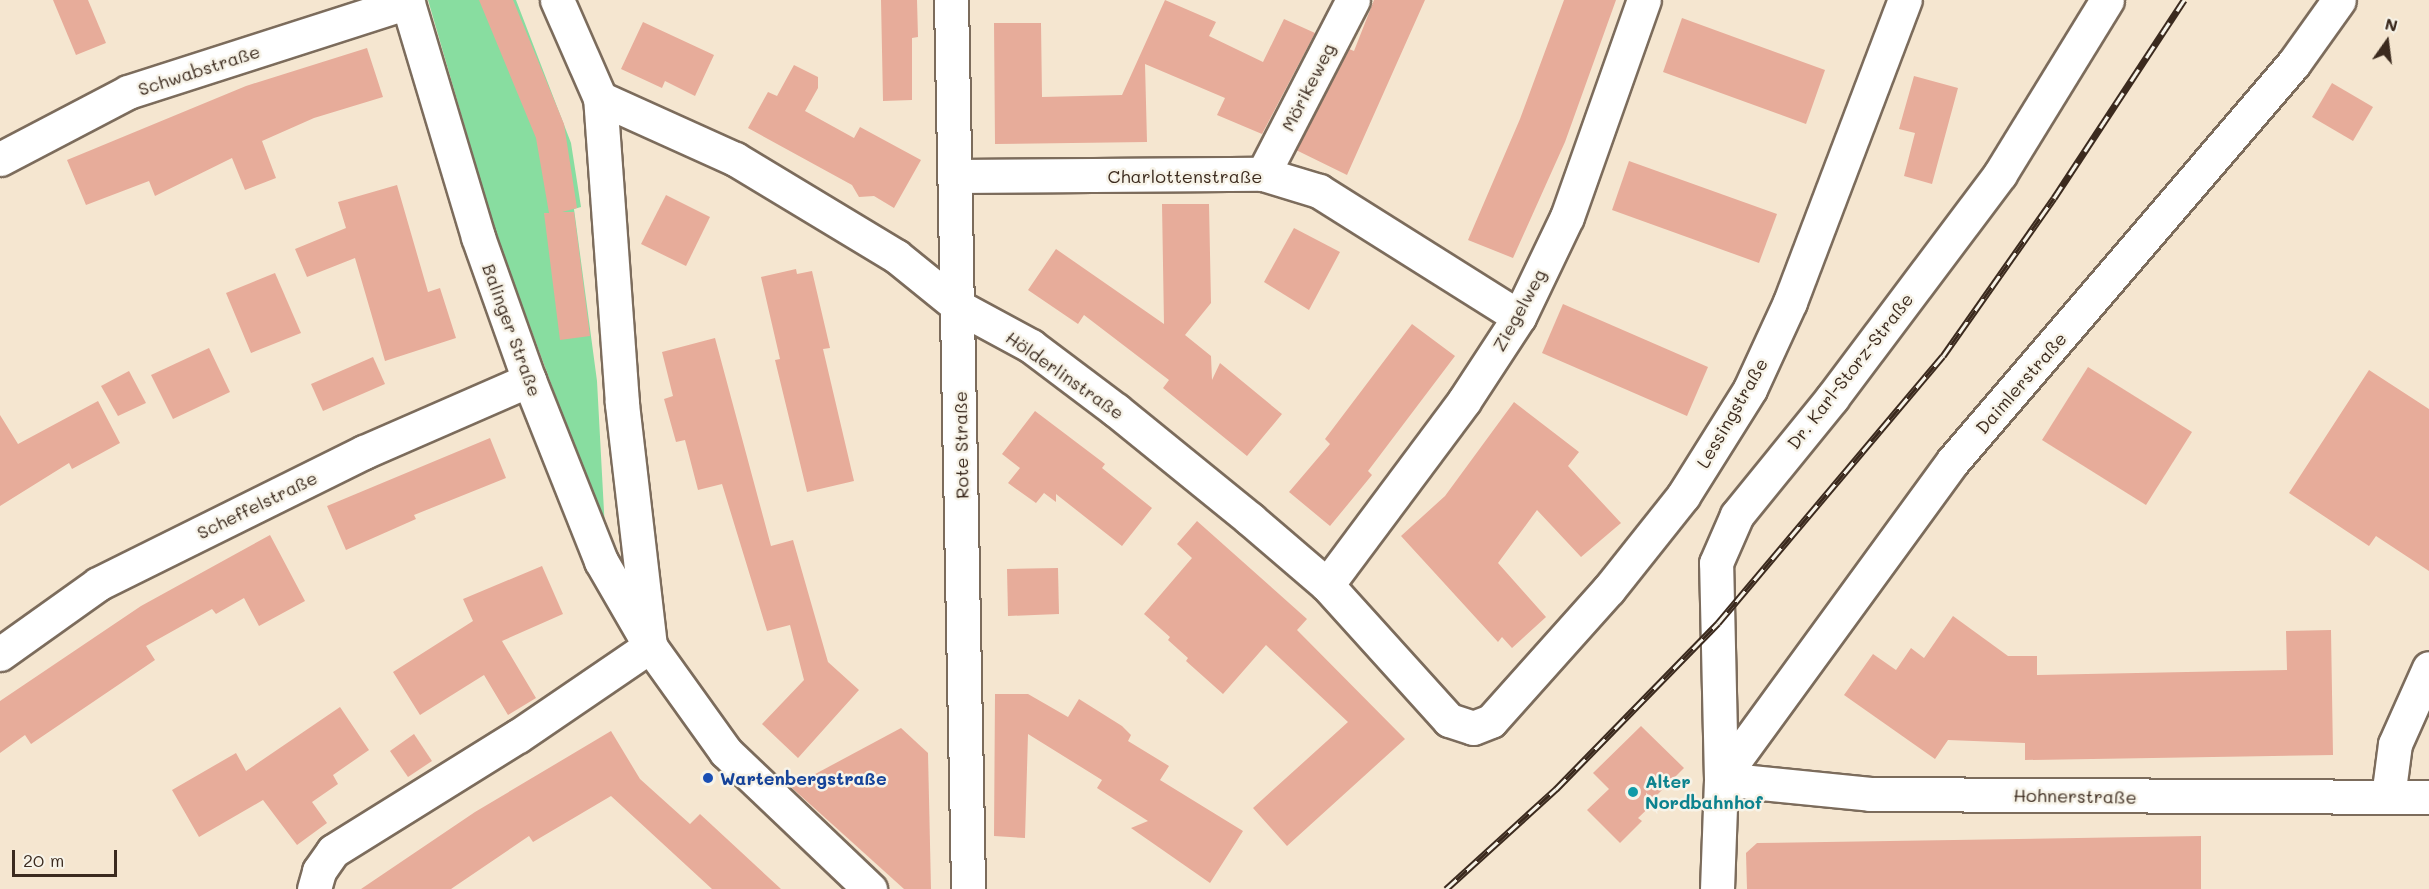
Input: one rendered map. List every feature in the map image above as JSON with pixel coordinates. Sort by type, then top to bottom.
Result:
[{"type":"street","name":"Balinger Straße","points":[[557,0],[600,98],[621,403],[650,646]]},
{"type":"street","name":"Rote Straße","points":[[951,0],[968,889]]},
{"type":"street","name":"Mörikeweg","points":[[1263,174],[1353,0]]},
{"type":"street","name":"Ziegelweg","points":[[1326,585],[1464,400],[1519,317],[1567,217],[1644,0]]},
{"type":"street","name":"Lessingstraße","points":[[1473,728],[1491,721],[1609,589],[1683,496],[1750,389],[1790,302],[1905,0]]},
{"type":"street","name":"Dr. Karl-Storz-Straße","points":[[1717,889],[1721,779],[1716,563],[1737,515],[1832,398],[2000,174],[2107,0]]},
{"type":"street","name":"Daimlerstraße","points":[[1721,779],[1953,461],[2294,63],[2338,0]]},
{"type":"street","name":"Balinger Straße","points":[[408,1],[478,237],[529,380],[601,561],[650,646],[726,752],[870,889]]},
{"type":"street","name":"Schwabstraße","points":[[0,159],[128,92],[408,1]]},
{"type":"street","name":"Hölderlinstraße","points":[[600,98],[735,159],[802,197],[896,256],[958,307],[1031,346],[1116,410],[1326,585],[1449,720],[1473,728]]},
{"type":"street","name":"Charlottenstraße","points":[[956,176],[1263,174],[1319,191],[1519,317]]},
{"type":"street","name":"Scheffelstraße","points":[[0,654],[98,584],[364,452],[529,380]]},
{"type":"street","points":[[314,889],[319,871],[333,851],[518,736],[650,646]]},
{"type":"street","points":[[2388,797],[2395,744],[2429,668]]},
{"type":"street","name":"Hohnerstraße","points":[[1721,779],[1870,794],[2429,797]]},
{"type":"green space","points":[[428,0],[516,0],[571,143],[581,207],[574,209],[597,381],[605,530],[496,234]]},
{"type":"building","points":[[53,0],[88,0],[106,43],[76,55]]},
{"type":"building","points":[[479,0],[513,0],[564,124],[577,208],[562,212],[574,212],[590,336],[560,340],[544,213],[549,213],[536,138]]},
{"type":"building","points":[[881,0],[917,0],[918,37],[912,38],[912,100],[883,101]]},
{"type":"building","points":[[1165,0],[1216,22],[1209,36],[1263,62],[1284,19],[1315,33],[1262,134],[1217,115],[1225,98],[1145,64],[1147,142],[995,144],[994,23],[1041,23],[1042,97],[1122,95]]},
{"type":"building","points":[[1374,0],[1425,0],[1347,175],[1296,150],[1349,49],[1354,51]]},
{"type":"building","points":[[1564,0],[1616,0],[1565,142],[1513,258],[1468,240],[1520,119]]},
{"type":"building","points":[[1682,18],[1825,70],[1806,124],[1663,72]]},
{"type":"building","points":[[643,22],[714,55],[695,96],[665,81],[662,88],[621,69]]},
{"type":"building","points":[[367,48],[383,97],[314,118],[262,141],[276,178],[245,190],[232,158],[155,196],[149,181],[86,205],[67,160],[246,86]]},
{"type":"building","points":[[794,65],[818,77],[818,88],[805,111],[854,138],[860,127],[921,160],[894,208],[874,196],[859,197],[852,185],[748,128],[768,92],[777,96]]},
{"type":"building","points":[[1914,76],[1958,88],[1932,184],[1904,176],[1915,133],[1899,129]]},
{"type":"building","points":[[2332,83],[2373,107],[2353,141],[2312,117]]},
{"type":"building","points":[[1629,161],[1777,214],[1759,263],[1612,210]]},
{"type":"building","points":[[397,185],[428,292],[440,288],[456,338],[385,361],[355,258],[307,277],[295,249],[346,228],[338,202]]},
{"type":"building","points":[[666,195],[710,217],[686,266],[641,244]]},
{"type":"building","points":[[1162,204],[1209,204],[1211,303],[1185,335],[1211,356],[1212,380],[1220,363],[1282,414],[1247,456],[1163,388],[1169,380],[1084,315],[1078,324],[1028,290],[1056,249],[1164,324]]},
{"type":"building","points":[[1294,228],[1340,252],[1309,310],[1264,282]]},
{"type":"building","points":[[796,269],[797,274],[812,271],[830,348],[823,349],[854,481],[807,492],[775,360],[780,359],[761,277]]},
{"type":"building","points":[[275,273],[301,333],[251,353],[226,293]]},
{"type":"building","points":[[1563,304],[1708,367],[1687,416],[1542,353]]},
{"type":"building","points":[[1412,324],[1455,356],[1368,471],[1372,475],[1330,526],[1289,492],[1330,444],[1325,439]]},
{"type":"building","points":[[715,338],[771,546],[793,540],[828,662],[859,690],[798,758],[762,724],[804,680],[790,625],[767,631],[722,484],[698,490],[685,440],[676,442],[664,399],[673,396],[662,352]]},
{"type":"building","points":[[209,348],[230,392],[173,419],[151,375]]},
{"type":"building","points":[[373,357],[385,384],[323,411],[311,384]]},
{"type":"building","points":[[2088,367],[2192,432],[2146,505],[2042,440]]},
{"type":"building","points":[[2369,370],[2429,409],[2429,571],[2376,536],[2369,546],[2289,493]]},
{"type":"building","points":[[129,371],[146,403],[118,416],[101,386]]},
{"type":"building","points":[[98,401],[120,443],[72,469],[69,463],[0,506],[0,415],[18,444]]},
{"type":"building","points":[[1514,402],[1579,452],[1568,466],[1621,523],[1581,557],[1537,510],[1498,563],[1546,617],[1512,648],[1502,637],[1498,642],[1401,536],[1445,496]]},
{"type":"building","points":[[1035,411],[1105,464],[1102,468],[1152,508],[1122,546],[1056,494],[1056,502],[1044,493],[1036,503],[1008,483],[1020,468],[1002,454]]},
{"type":"building","points":[[490,438],[506,478],[414,515],[416,519],[346,550],[327,506]]},
{"type":"building","points":[[1197,521],[1307,619],[1297,630],[1405,739],[1287,846],[1253,808],[1348,722],[1266,645],[1223,694],[1186,661],[1188,658],[1168,640],[1170,637],[1144,614],[1192,558],[1177,544]]},
{"type":"building","points":[[270,535],[305,601],[259,626],[244,598],[216,614],[212,609],[146,646],[155,660],[31,744],[25,735],[0,753],[0,701],[141,606]]},
{"type":"building","points":[[542,566],[563,614],[502,641],[536,698],[508,715],[484,675],[420,715],[393,672],[473,621],[463,599]]},
{"type":"building","points":[[1058,568],[1059,614],[1008,616],[1007,569]]},
{"type":"building","points":[[1953,616],[2008,656],[2037,656],[2037,675],[2287,670],[2286,631],[2331,630],[2333,755],[2025,760],[2025,743],[1948,740],[1935,759],[1844,695],[1873,654],[1896,670],[1911,648],[1924,658]]},
{"type":"building","points":[[995,694],[1028,694],[1068,717],[1079,699],[1122,726],[1131,735],[1128,741],[1169,766],[1160,780],[1243,831],[1210,883],[1131,828],[1148,821],[1097,788],[1102,780],[1028,734],[1025,838],[994,836]]},
{"type":"building","points":[[340,707],[369,750],[333,775],[338,784],[312,802],[327,823],[297,845],[263,800],[199,837],[172,790],[236,753],[246,771]]},
{"type":"building","name":"Alter Nordbahnhof","points":[[1641,726],[1684,768],[1657,795],[1660,797],[1638,818],[1642,821],[1620,843],[1587,810],[1609,789],[1593,773]]},
{"type":"building","points":[[901,728],[928,753],[931,889],[904,889],[791,787]]},
{"type":"building","points":[[611,731],[640,779],[690,824],[700,814],[781,889],[712,889],[611,796],[533,842],[529,836],[451,889],[361,889],[475,812]]},
{"type":"building","points":[[414,734],[432,761],[408,777],[390,751]]},
{"type":"building","points":[[2201,836],[2201,889],[1747,889],[1746,853],[1757,843]]},
{"type":"railway","points":[[1446,889],[1556,789],[1718,623],[1943,356],[2054,198],[2184,0]]},
{"type":"place","name":"Wartenbergstraße","points":[[708,778]]},
{"type":"place","name":"Alter Nordbahnhof","points":[[1633,792]]}]
